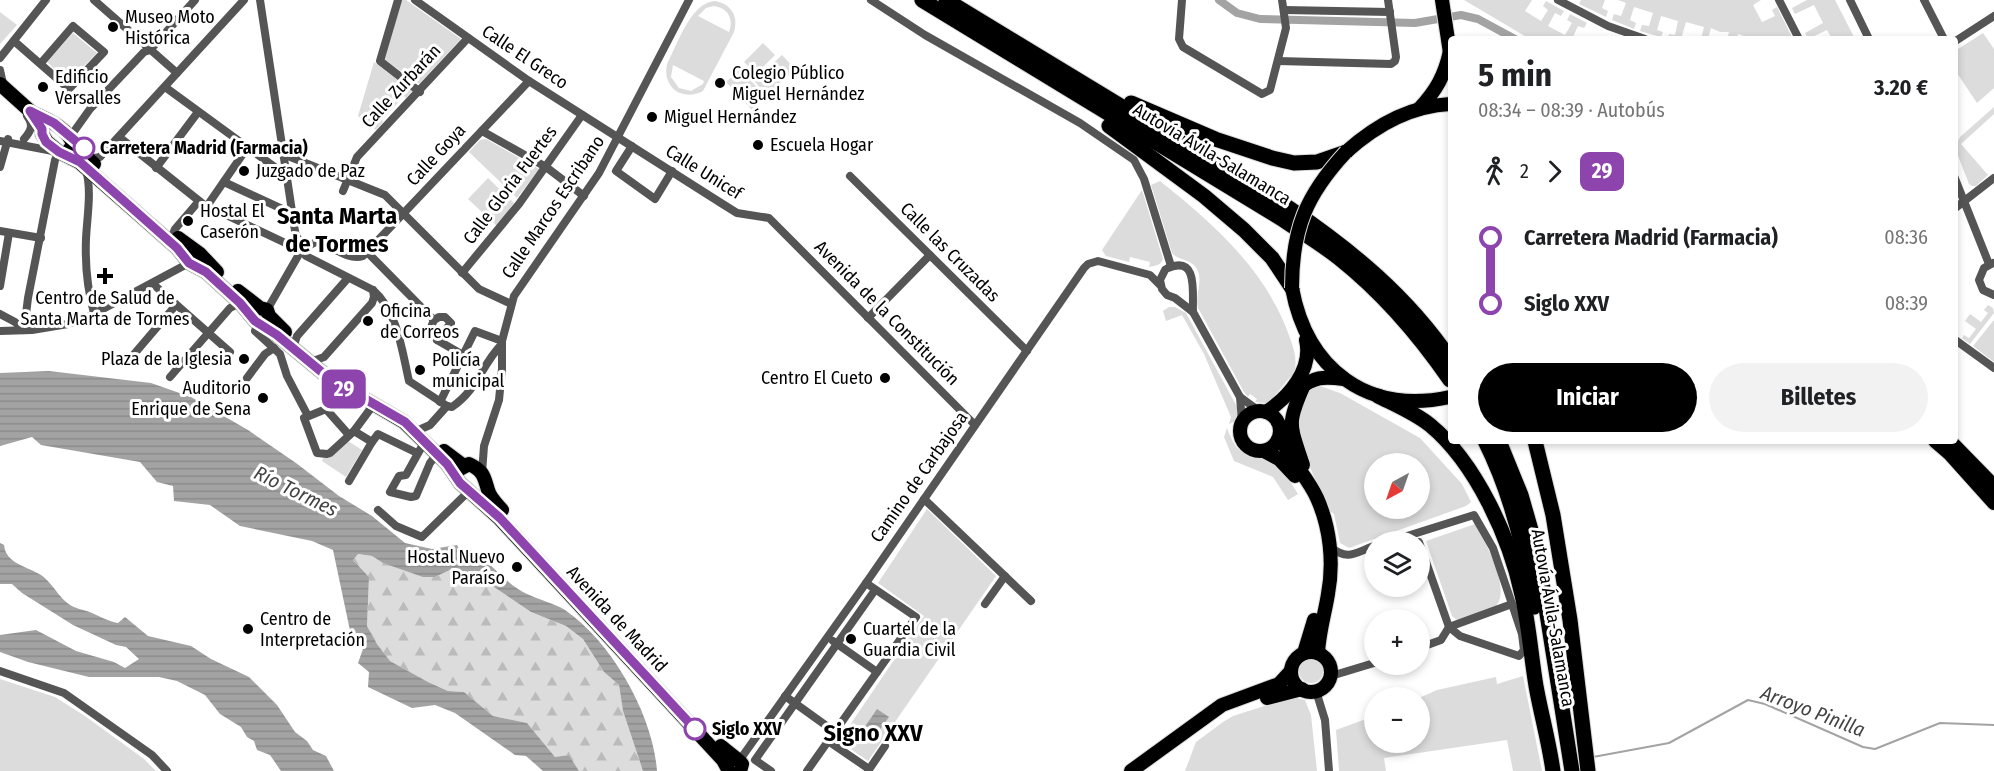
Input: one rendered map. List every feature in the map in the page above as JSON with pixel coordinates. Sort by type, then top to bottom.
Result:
[{"type":"highway","name":"Autovía Ávila-Salamanca","points":[[922,0],[1022,63],[1282,219],[1338,258],[1384,298],[1404,319],[1448,377]]},
{"type":"highway","name":"Autovía Ávila-Salamanca","points":[[946,0],[1322,230],[1366,264],[1391,288],[1419,318],[1448,356]]},
{"type":"highway","points":[[1022,63],[1048,85],[1131,140],[1244,230],[1272,258],[1292,288]]},
{"type":"highway","points":[[1051,64],[1144,109],[1251,152],[1294,163],[1317,162],[1346,152]]},
{"type":"highway","points":[[1378,396],[1417,416],[1431,426],[1463,464],[1491,507],[1513,561],[1522,596],[1536,687],[1553,771]]},
{"type":"highway","name":"Autovía Ávila-Salamanca","points":[[1486,444],[1510,502],[1526,558],[1559,771]]},
{"type":"highway","name":"Autovía Ávila-Salamanca","points":[[1500,444],[1524,504],[1537,551],[1572,771]]},
{"type":"highway","points":[[1536,444],[1553,515],[1570,620],[1588,771]]},
{"type":"highway","points":[[1553,515],[1571,717],[1579,771]]},
{"type":"main road","points":[[1444,12],[1448,39]]},
{"type":"main road","points":[[1417,110],[1439,84],[1448,60]]},
{"type":"main road","points":[[6,90],[46,128],[46,142],[65,148],[87,163],[173,234],[194,260],[240,303],[351,385],[395,409],[422,442],[446,453],[468,470],[478,493]]},
{"type":"main road","points":[[1311,653],[1310,636],[1323,573],[1317,523],[1304,490],[1285,464],[1264,451],[1250,448],[1244,443],[1240,429],[1246,417],[1278,404],[1303,372],[1307,362],[1308,347],[1295,306],[1292,288],[1295,241],[1308,204],[1323,180],[1346,152],[1379,126],[1417,110],[1448,104]]},
{"type":"main road","points":[[87,163],[177,248],[345,389],[405,422],[422,442],[437,454],[486,479],[478,493]]},
{"type":"main road","points":[[1303,329],[1315,350],[1328,365],[1361,389],[1378,396],[1404,401],[1427,401],[1448,397]]},
{"type":"main road","points":[[1264,451],[1274,445],[1286,405],[1299,388],[1315,378],[1345,379]]},
{"type":"main road","points":[[1304,385],[1295,403],[1291,428],[1303,464],[1304,475]]},
{"type":"main road","points":[[1263,412],[1272,415],[1289,454],[1317,498],[1330,547],[1329,591],[1311,653]]},
{"type":"main road","points":[[1938,444],[1994,503]]},
{"type":"main road","points":[[1953,444],[1994,486]]},
{"type":"main road","name":"Avenida de Madrid","points":[[478,493],[494,501],[737,767]]},
{"type":"main road","points":[[1131,771],[1208,720],[1278,694],[1323,688],[1331,676],[1326,658],[1311,653],[1296,658],[1291,671],[1279,684],[1233,700],[1208,720],[1145,771]]},
{"type":"main road","points":[[1291,671],[1292,679],[1309,690]]},
{"type":"street","points":[[0,58],[46,0]]},
{"type":"street","points":[[94,0],[177,74]]},
{"type":"street","points":[[24,330],[28,298],[55,160],[90,110],[144,52],[150,50],[195,0]]},
{"type":"street","points":[[94,313],[89,296],[86,270],[87,163],[100,157],[244,0]]},
{"type":"street","points":[[260,0],[296,236],[300,249]]},
{"type":"street","points":[[399,0],[380,61],[420,92]]},
{"type":"street","name":"Calle El Greco","points":[[415,0],[529,81],[619,138]]},
{"type":"street","name":"Calle Marcos Escribano","points":[[468,470],[484,446],[500,400],[502,343],[511,304],[519,288],[584,196],[619,138],[689,0]]},
{"type":"street","points":[[871,0],[925,35],[1080,123],[1134,160],[1144,179],[1168,268]]},
{"type":"street","points":[[1182,0],[1179,39],[1183,47],[1262,94],[1270,90],[1286,28],[1282,0]]},
{"type":"street","points":[[1335,0],[1336,11]]},
{"type":"street","points":[[1278,61],[1391,64],[1396,57],[1388,0]]},
{"type":"street","points":[[1558,0],[1608,26],[1636,36]]},
{"type":"street","points":[[1779,0],[1797,36]]},
{"type":"street","points":[[1850,0],[1868,36]]},
{"type":"street","points":[[1924,0],[1942,36]]},
{"type":"street","points":[[1284,16],[1336,11],[1391,19]]},
{"type":"street","points":[[1958,39],[1994,16]]},
{"type":"street","points":[[14,41],[69,89],[104,52],[73,26],[41,63]]},
{"type":"street","name":"Calle Zurbarán","points":[[343,191],[357,157],[468,38]]},
{"type":"street","points":[[0,70],[6,90],[30,121],[31,132],[24,139]]},
{"type":"street","name":"Calle Goya","points":[[368,253],[529,81]]},
{"type":"street","points":[[165,87],[287,176]]},
{"type":"street","points":[[156,168],[198,112]]},
{"type":"street","name":"Calle Gloria Fuertes","points":[[462,273],[496,234],[582,115]]},
{"type":"street","points":[[3,139],[24,139],[36,136],[46,128]]},
{"type":"street","points":[[482,130],[546,167],[584,196]]},
{"type":"street","points":[[118,137],[203,203],[300,249],[348,278],[374,290],[392,318],[409,381],[446,405]]},
{"type":"street","name":"Calle Unicef","points":[[619,138],[737,213],[769,218],[776,224]]},
{"type":"street","points":[[3,139],[65,148]]},
{"type":"street","points":[[0,167],[3,139]]},
{"type":"street","points":[[632,146],[616,171],[655,199],[672,171]]},
{"type":"street","points":[[173,234],[175,229],[224,182],[247,148]]},
{"type":"street","points":[[284,154],[387,197],[479,289],[511,304]]},
{"type":"street","name":"Calle las Cruzadas","points":[[850,176],[1027,351]]},
{"type":"street","points":[[1958,206],[1994,178]]},
{"type":"street","points":[[224,182],[293,214]]},
{"type":"street","points":[[1958,185],[1991,264],[1981,271],[1980,284],[1986,292],[1994,295]]},
{"type":"street","name":"Avenida de la Constitución","points":[[776,224],[975,425]]},
{"type":"street","points":[[0,286],[5,232],[41,238]]},
{"type":"street","points":[[374,404],[352,433],[327,454],[315,452],[306,417],[287,376],[280,354],[255,331],[300,249],[318,241],[358,258],[368,253],[434,320]]},
{"type":"street","points":[[868,318],[930,255]]},
{"type":"street","points":[[0,331],[68,324],[88,317],[194,260]]},
{"type":"street","name":"Camino de Carbajosa","points":[[737,767],[1088,264],[1098,261],[1150,275],[1160,285]]},
{"type":"street","points":[[1150,275],[1168,268],[1182,266],[1187,269],[1193,278],[1193,312]]},
{"type":"street","points":[[1168,268],[1162,274],[1160,285],[1164,292],[1193,312],[1240,397],[1242,422]]},
{"type":"street","points":[[295,342],[297,336],[348,278]]},
{"type":"street","points":[[153,284],[230,352]]},
{"type":"street","points":[[1175,298],[1185,296],[1192,288]]},
{"type":"street","points":[[316,360],[324,357],[372,303],[374,290]]},
{"type":"street","points":[[170,377],[230,308],[240,303]]},
{"type":"street","points":[[129,360],[176,305]]},
{"type":"street","points":[[0,314],[24,330]]},
{"type":"street","points":[[437,340],[451,323],[445,317],[434,320],[431,327],[437,340],[463,355]]},
{"type":"street","points":[[437,454],[430,463],[416,496],[390,492],[399,476],[406,475],[430,425],[446,405],[463,355],[475,331],[502,343],[489,359],[469,394],[446,405]]},
{"type":"street","points":[[1958,342],[1994,368]]},
{"type":"street","points":[[247,378],[266,354],[274,348]]},
{"type":"street","points":[[489,359],[502,364]]},
{"type":"street","points":[[306,417],[326,409],[345,389]]},
{"type":"street","points":[[1240,397],[1263,412]]},
{"type":"street","points":[[326,409],[352,433],[372,442]]},
{"type":"street","points":[[349,481],[378,434],[422,442]]},
{"type":"street","name":"Calle Marcos Escribano","points":[[468,470],[484,446]]},
{"type":"street","points":[[378,510],[396,526],[422,537],[478,493]]},
{"type":"street","points":[[924,499],[1031,601]]},
{"type":"street","points":[[1426,531],[1474,515],[1493,548],[1522,634],[1524,650],[1519,656],[1460,636],[1449,627],[1430,573]]},
{"type":"street","points":[[1330,547],[1344,555],[1364,550]]},
{"type":"street","points":[[985,604],[1005,576]]},
{"type":"street","points":[[807,771],[916,617],[866,583]]},
{"type":"street","points":[[771,771],[755,760],[875,590]]},
{"type":"street","points":[[1430,644],[1442,640],[1449,627],[1512,604]]},
{"type":"street","points":[[828,637],[877,672]]},
{"type":"street","points":[[1331,676],[1364,666]]},
{"type":"street","points":[[0,671],[64,693],[152,755],[167,771]]},
{"type":"street","points":[[1309,690],[1325,720],[1329,771]]},
{"type":"street","points":[[785,696],[835,732]]},
{"type":"street","points":[[828,741],[868,770],[885,746]]},
{"type":"green space","points":[[402,0],[406,0],[461,39],[419,84],[384,59]]},
{"type":"green space","points":[[1464,0],[1532,0],[1525,11],[1541,21],[1548,10],[1543,6],[1546,1],[1564,11],[1561,16],[1555,13],[1548,26],[1565,35],[1572,23],[1567,20],[1570,14],[1587,23],[1584,28],[1578,26],[1573,36],[1525,36]]},
{"type":"green space","points":[[1581,0],[1605,0],[1602,8],[1608,11],[1606,17],[1579,4]]},
{"type":"green space","points":[[1618,0],[1761,0],[1753,5],[1762,22],[1775,16],[1772,10],[1777,7],[1792,36],[1738,34],[1738,36],[1728,36],[1729,32],[1720,32],[1711,28],[1709,36],[1702,36],[1704,27],[1686,22],[1682,36],[1669,36],[1669,34],[1675,35],[1678,21],[1661,16],[1657,30],[1663,32],[1661,36],[1658,36],[1640,31],[1642,25],[1649,26],[1653,13],[1634,7],[1630,20],[1636,23],[1634,29],[1612,20],[1614,14],[1621,16],[1626,3]]},
{"type":"green space","points":[[1807,0],[1835,0],[1853,36],[1830,36],[1827,30],[1814,36],[1806,36],[1805,33],[1823,23],[1814,5],[1795,14],[1792,8]]},
{"type":"green space","points":[[715,1],[729,8],[734,16],[734,32],[703,91],[688,95],[671,86],[666,72],[667,64],[692,16],[706,3]],"holes":[[[714,6],[723,9],[729,15],[731,23],[729,32],[698,16],[706,8]],[[673,65],[704,81],[703,84],[691,91],[679,88],[671,77]]]},
{"type":"green space","points":[[0,12],[17,25],[0,44]]},
{"type":"green space","points":[[73,33],[97,53],[68,82],[47,62]]},
{"type":"green space","points":[[1983,33],[1994,49],[1994,88],[1977,103],[1958,74],[1958,49]]},
{"type":"green space","points":[[763,43],[775,55],[756,74],[744,62]]},
{"type":"green space","points":[[782,55],[795,69],[767,95],[754,81]]},
{"type":"green space","points":[[374,62],[412,91],[406,98],[404,96],[376,130],[358,116]]},
{"type":"green space","points":[[740,69],[766,97],[752,110],[726,82]]},
{"type":"green space","points":[[1994,107],[1994,114],[1961,144],[1988,175],[1976,186],[1969,184],[1958,156],[1960,137]]},
{"type":"green space","points":[[486,139],[539,169],[517,198],[469,152],[480,140]]},
{"type":"green space","points":[[488,178],[514,203],[497,226],[468,199]]},
{"type":"green space","points":[[1160,181],[1200,214],[1237,250],[1268,291],[1280,314],[1293,348],[1295,368],[1291,378],[1266,403],[1255,402],[1257,399],[1250,394],[1248,397],[1244,392],[1198,308],[1199,275],[1194,265],[1172,253],[1151,185]]},
{"type":"green space","points":[[1142,190],[1163,259],[1156,266],[1149,267],[1150,262],[1130,257],[1129,262],[1106,256],[1102,250]]},
{"type":"green space","points":[[1988,305],[1993,308],[1994,313],[1970,344],[1962,338],[1964,335],[1969,338],[1976,329],[1965,321],[1970,314],[1981,322],[1988,313],[1984,310]]},
{"type":"green space","points":[[1169,307],[1175,307],[1186,313],[1236,405],[1238,410],[1236,421],[1229,424],[1231,417],[1204,354],[1182,315],[1166,321],[1163,311]]},
{"type":"green space","points":[[1994,320],[1994,362],[1973,346]]},
{"type":"green space","points":[[1320,386],[1340,393],[1420,438],[1462,484],[1471,502],[1430,519],[1430,453],[1364,453],[1364,519],[1430,519],[1396,531],[1364,531],[1364,543],[1349,548],[1340,543],[1334,514],[1325,502],[1302,447],[1297,416],[1300,403],[1307,393]]},
{"type":"green space","points":[[1227,428],[1232,440],[1241,451],[1265,458],[1278,466],[1298,494],[1288,500],[1273,477],[1234,461],[1224,437]]},
{"type":"green space","points":[[348,441],[362,450],[346,477],[322,461],[324,456]]},
{"type":"green space","points":[[927,509],[996,576],[868,761],[839,741],[924,616],[878,583]]},
{"type":"green space","points":[[1475,524],[1499,577],[1501,589],[1496,606],[1457,620],[1452,616],[1430,553],[1430,540]]},
{"type":"green space","points":[[357,554],[372,556],[383,563],[435,577],[452,569],[494,587],[531,612],[566,626],[583,639],[604,672],[619,685],[623,711],[643,771],[579,771],[569,755],[555,757],[527,723],[493,716],[464,692],[448,691],[390,661],[367,626],[369,577],[353,560]]},
{"type":"green space","points":[[1311,659],[1316,660],[1322,666],[1322,676],[1316,682],[1311,683],[1306,682],[1300,676],[1299,671],[1300,666],[1306,660]]},
{"type":"green space","points":[[1523,676],[1542,771],[1513,771],[1507,740],[1430,751],[1430,693],[1496,677],[1497,684]]},
{"type":"green space","points":[[0,679],[55,697],[144,759],[156,771],[0,771]]},
{"type":"green space","points":[[1292,697],[1305,700],[1311,715],[1317,771],[1185,771],[1196,742],[1223,722],[1233,716]]},
{"type":"green space","points":[[1364,720],[1364,753],[1418,753],[1384,758],[1386,771],[1339,771],[1336,730]]},
{"type":"water","name":"Río Tormes","points":[[49,371],[151,383],[191,397],[248,430],[339,496],[372,516],[405,543],[432,549],[457,545],[463,554],[476,565],[484,559],[521,591],[565,610],[599,641],[627,682],[648,727],[657,771],[643,771],[623,711],[619,685],[604,672],[583,639],[566,626],[531,612],[494,587],[452,569],[435,577],[423,577],[383,563],[372,556],[358,554],[353,560],[369,577],[367,626],[390,661],[448,691],[464,692],[493,716],[527,723],[555,757],[569,755],[579,771],[543,771],[526,756],[515,755],[455,713],[435,705],[412,708],[368,687],[369,672],[358,663],[363,649],[352,640],[333,550],[312,541],[240,526],[210,505],[174,501],[173,486],[157,482],[140,462],[41,445],[32,437],[0,446],[0,373]]},
{"type":"water","points":[[0,543],[4,545],[13,560],[41,575],[65,601],[74,607],[118,623],[125,617],[148,636],[191,646],[211,659],[249,677],[277,705],[295,732],[307,741],[313,750],[326,756],[334,771],[281,771],[270,755],[257,750],[254,741],[247,737],[241,727],[220,714],[205,695],[177,681],[159,677],[89,677],[28,662],[0,652],[0,635],[36,630],[76,651],[114,662],[125,668],[139,659],[126,647],[116,645],[73,625],[22,593],[12,584],[0,584]]},
{"type":"water","points":[[877,709],[889,717],[871,742],[860,734]]},
{"type":"waterway","points":[[1219,0],[1237,13],[1260,19],[1415,23],[1461,15],[1478,19],[1509,36]]},
{"type":"waterway","name":"Arroyo Pinilla","points":[[1593,757],[1669,743],[1748,700],[1765,704],[1863,747],[1875,749],[1940,723],[1994,725]]},
{"type":"bus line","name":"29","points":[[84,148],[54,123],[30,111],[42,129],[46,142],[69,158],[80,162],[177,248],[192,266],[206,272],[214,279],[240,303],[255,321],[277,335],[345,389],[405,422],[451,468],[460,483],[500,518],[695,729]]},
{"type":"place","name":"Museo Moto Histórica","points":[[113,27]]},
{"type":"place","name":"Colegio Público Miguel Hernández","points":[[720,83]]},
{"type":"place","name":"Edificio Versalles","points":[[43,87]]},
{"type":"place","name":"Miguel Hernández","points":[[652,117]]},
{"type":"place","name":"Escuela Hogar","points":[[758,145]]},
{"type":"place","name":"Carretera Madrid (Farmacia)","points":[[84,148]]},
{"type":"place","name":"Juzgado de Paz","points":[[244,171]]},
{"type":"place","name":"Hostal El Caserón","points":[[188,221]]},
{"type":"place","name":"Centro de Salud de Santa Marta de Tormes","points":[[105,276]]},
{"type":"place","name":"Oficina de Correos","points":[[368,321]]},
{"type":"place","name":"Plaza de la Iglesia","points":[[244,359]]},
{"type":"place","name":"Policía municipal","points":[[420,370]]},
{"type":"place","name":"Centro El Cueto","points":[[885,378]]},
{"type":"place","name":"Auditorio Enrique de Sena","points":[[263,398]]},
{"type":"place","name":"Hostal Nuevo Paraíso","points":[[517,567]]},
{"type":"place","name":"Centro de Interpretación","points":[[248,629]]},
{"type":"place","name":"Cuartel de la Guardia Civil","points":[[851,639]]},
{"type":"place","name":"Siglo XXV","points":[[695,729]]},
{"type":"district","name":"Santa Marta de Tormes","points":[[337,230]]},
{"type":"district","name":"Signo XXV","points":[[873,733]]}]
